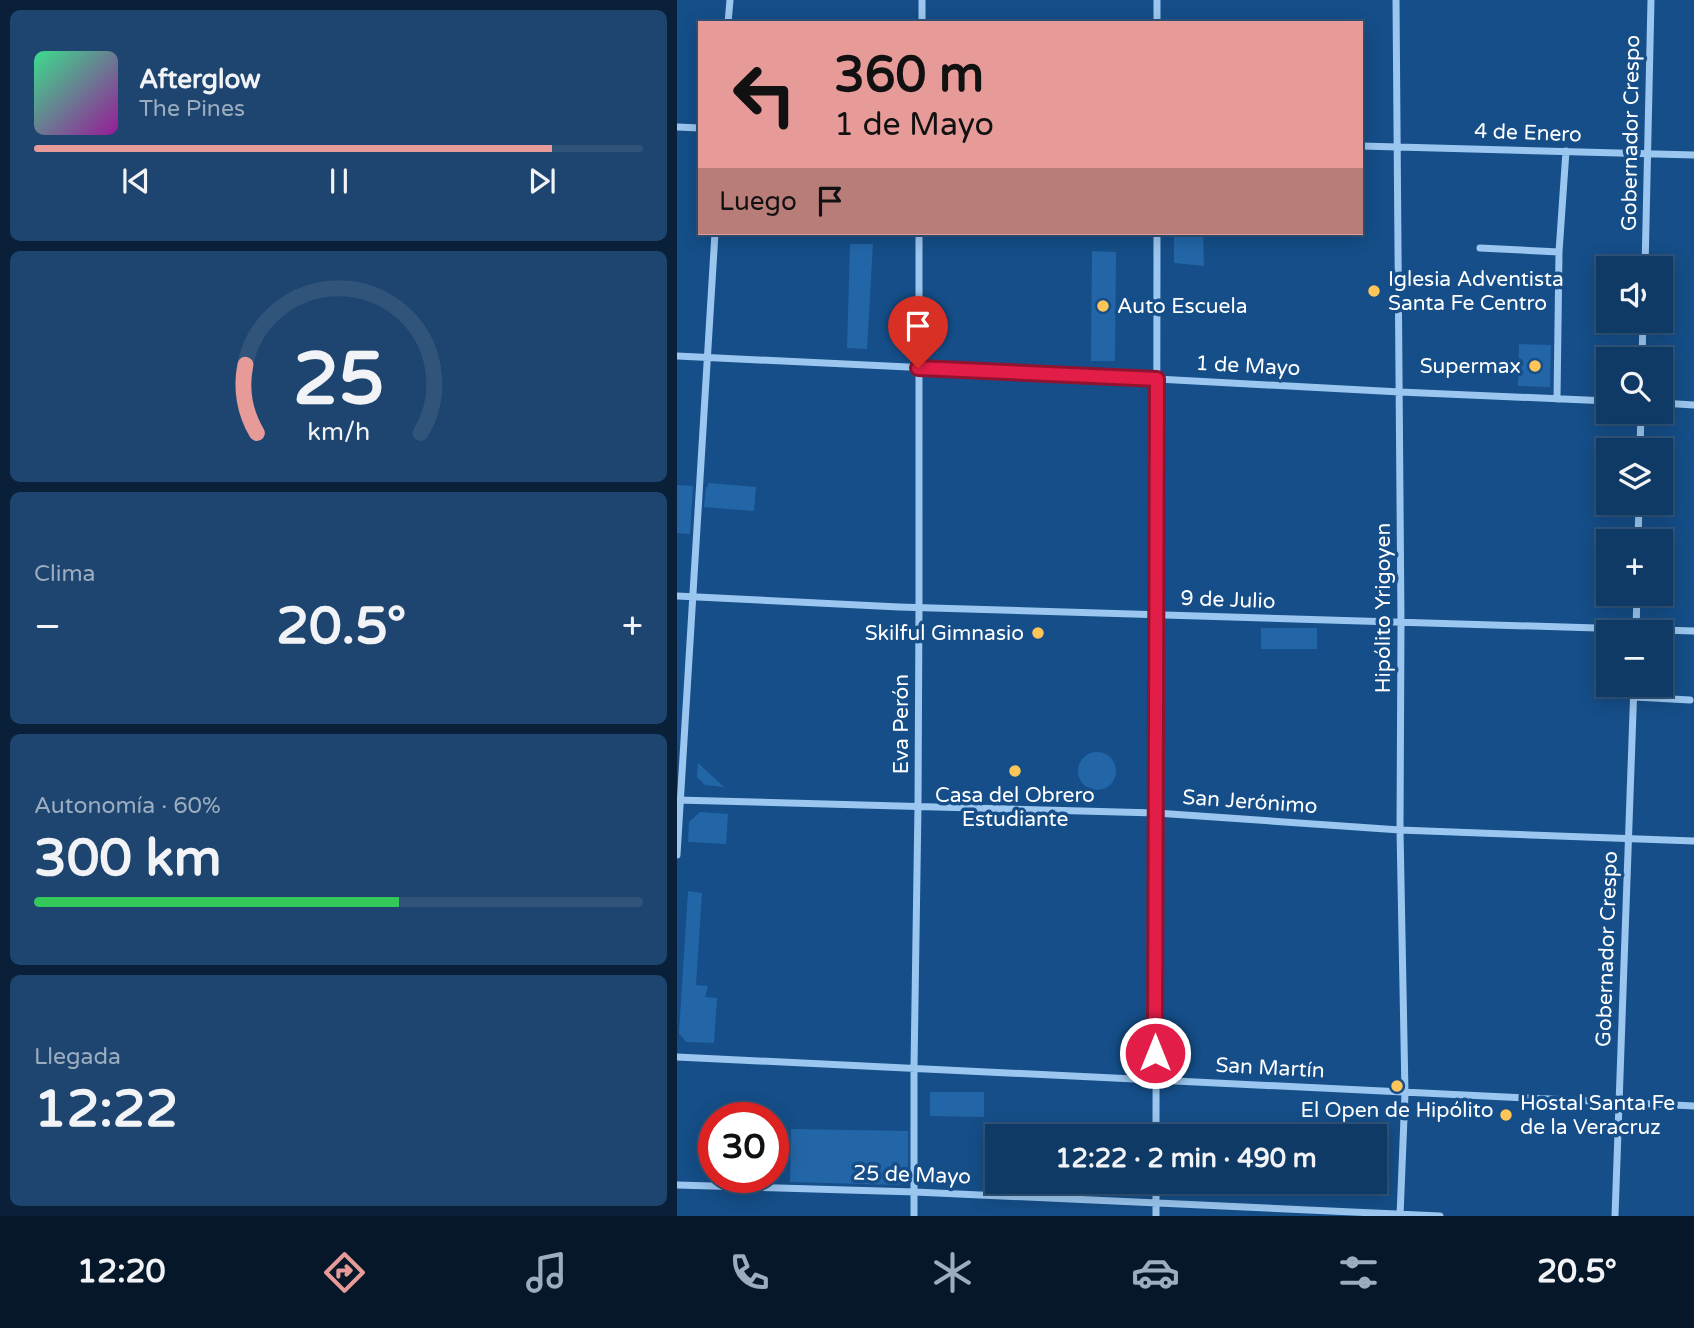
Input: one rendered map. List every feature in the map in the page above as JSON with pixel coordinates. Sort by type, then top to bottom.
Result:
[{"type":"street","points":[[728,21],[730,0]]},
{"type":"street","points":[[922,0],[922,21]]},
{"type":"street","points":[[1157,0],[1157,21]]},
{"type":"street","name":"Hipólito Yrigoyen","points":[[1396,0],[1400,392],[1400,830],[1405,1093],[1400,1215]]},
{"type":"street","name":"Gobernador Crespo","points":[[1645,256],[1651,0]]},
{"type":"street","points":[[677,127],[698,128]]},
{"type":"street","name":"4 de Enero","points":[[1363,146],[1694,155]]},
{"type":"street","points":[[1557,399],[1559,252],[1565,151]]},
{"type":"street","points":[[677,855],[678,800],[715,235]]},
{"type":"street","name":"Eva Perón","points":[[914,1216],[919,235]]},
{"type":"street","points":[[1156,1124],[1157,235]]},
{"type":"street","points":[[1480,248],[1559,252]]},
{"type":"street","name":"1 de Mayo","points":[[677,356],[1596,401]]},
{"type":"street","points":[[1673,404],[1694,405]]},
{"type":"street","name":"9 de Julio","points":[[677,596],[919,607],[1596,629]]},
{"type":"street","name":"9 de Julio","points":[[1673,631],[1694,631]]},
{"type":"street","points":[[1634,697],[1690,700]]},
{"type":"street","name":"Gobernador Crespo","points":[[1615,1216],[1634,697]]},
{"type":"street","name":"San Jerónimo","points":[[678,800],[1156,813],[1400,830],[1694,841]]},
{"type":"street","name":"San Martín","points":[[677,1057],[1694,1106]]},
{"type":"street","name":"25 de Mayo","points":[[677,1185],[915,1192],[1440,1216]]},
{"type":"street","points":[[1156,1194],[1156,1216]]},
{"type":"building","points":[[1174,235],[1203,235],[1204,266],[1174,263]]},
{"type":"building","points":[[850,244],[873,244],[867,349],[847,348]]},
{"type":"building","name":"Auto Escuela","points":[[1092,251],[1116,252],[1115,361],[1091,361]]},
{"type":"building","name":"Supermax","points":[[1519,344],[1551,345],[1550,387],[1518,386]]},
{"type":"building","points":[[708,483],[756,487],[754,511],[704,507]]},
{"type":"building","points":[[677,485],[693,486],[690,534],[677,533]]},
{"type":"building","points":[[1261,628],[1317,628],[1317,649],[1261,649]]},
{"type":"building","points":[[1097,752],[1111,757],[1116,771],[1111,785],[1097,790],[1083,785],[1078,771],[1083,757]]},
{"type":"building","points":[[698,763],[724,787],[705,785],[697,777]]},
{"type":"building","points":[[700,812],[728,814],[726,844],[688,842],[689,822]]},
{"type":"building","points":[[688,891],[702,893],[696,985],[708,986],[705,997],[717,998],[714,1043],[686,1042],[679,1033]]},
{"type":"building","points":[[930,1092],[984,1092],[984,1117],[930,1116]]},
{"type":"building","points":[[791,1129],[908,1131],[908,1176],[899,1185],[790,1182]]},
{"type":"place","name":"Iglesia Adventista Santa Fe Centro","points":[[1374,291]]},
{"type":"place","name":"Auto Escuela","points":[[1103,306]]},
{"type":"place","name":"Supermax","points":[[1535,366]]},
{"type":"place","name":"Skilful Gimnasio","points":[[1038,633]]},
{"type":"place","name":"Casa del Obrero Estudiante","points":[[1015,771]]},
{"type":"place","name":"El Open de Hipólito","points":[[1397,1086]]},
{"type":"place","name":"Hostal Santa Fe de la Veracruz","points":[[1506,1115]]},
{"type":"route","points":[[918,368],[1157,379],[1155,1053]]}]
